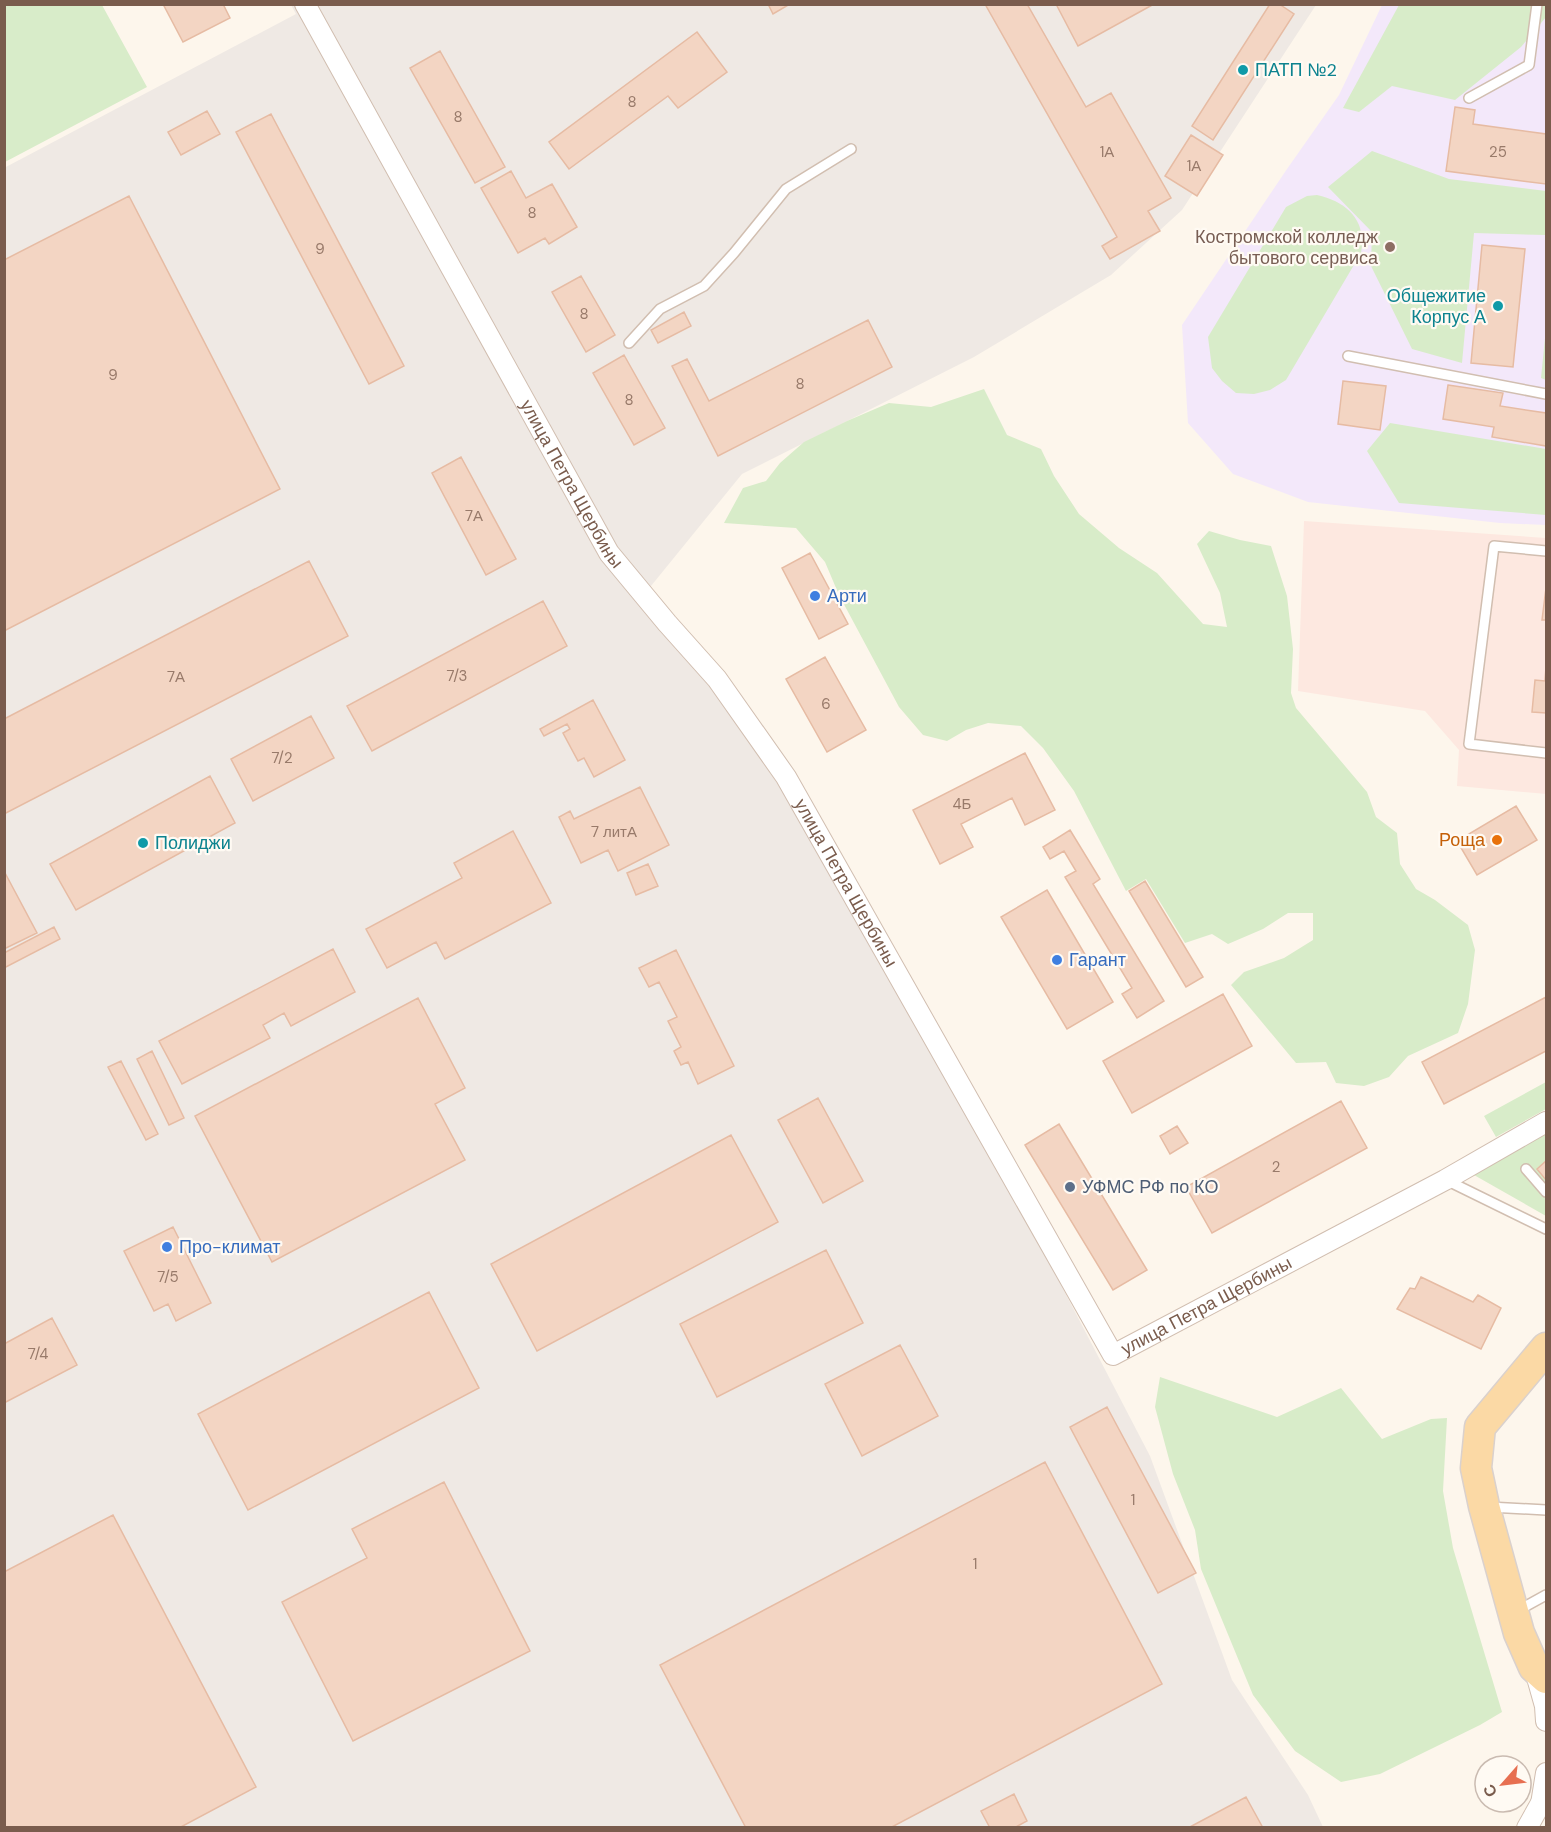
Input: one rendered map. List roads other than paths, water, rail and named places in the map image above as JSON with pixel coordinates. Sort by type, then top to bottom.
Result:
[{"type":"main road","points":[[1540,1672],[1514,1614],[1484,1506],[1476,1468],[1480,1427],[1546,1348]]},
{"type":"main road","points":[[1503,1402],[1546,1376]]},
{"type":"street","name":"улица Петра Щербины","points":[[305,4],[609,553],[717,679],[786,777],[1113,1355],[1445,1180],[1546,1122]]},
{"type":"street","points":[[1540,1672],[1546,1721]]},
{"type":"street","points":[[1527,1827],[1544,1799],[1546,1773]]},
{"type":"lane","points":[[1469,98],[1529,65],[1537,4]]},
{"type":"lane","points":[[629,343],[660,309],[704,286],[734,254],[786,189],[850,149]]},
{"type":"lane","points":[[1348,356],[1546,394]]},
{"type":"lane","points":[[1546,551],[1494,546],[1469,744],[1546,753]]},
{"type":"lane","points":[[1526,1169],[1546,1192]]},
{"type":"lane","points":[[1445,1180],[1546,1229]]},
{"type":"lane","points":[[1484,1506],[1546,1510]]},
{"type":"lane","points":[[1514,1614],[1546,1595]]},
{"type":"place","name":"ПАТП №2","points":[[1243,70]]},
{"type":"place","name":"Костромской колледж бытового сервиса","points":[[1390,247]]},
{"type":"place","name":"Общежитие Корпус А","points":[[1498,306]]},
{"type":"place","name":"Арти","points":[[815,596]]},
{"type":"place","name":"Роща","points":[[1497,840]]},
{"type":"place","name":"Полиджи","points":[[143,843]]},
{"type":"place","name":"Гарант","points":[[1057,960]]},
{"type":"place","name":"УФМС РФ по КО","points":[[1070,1187]]},
{"type":"place","name":"Про-климат","points":[[167,1247]]}]
